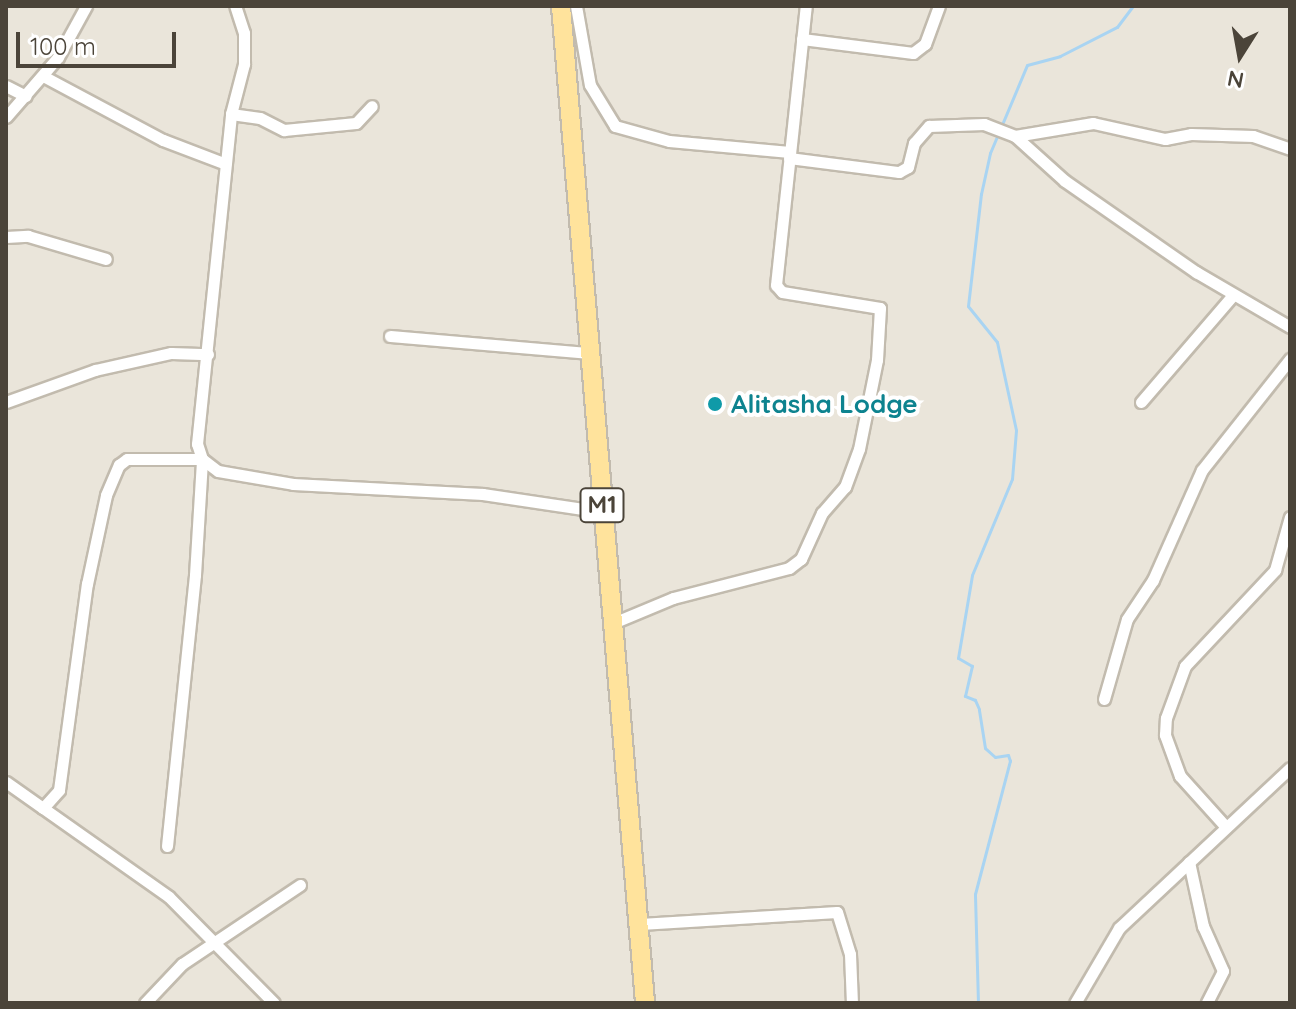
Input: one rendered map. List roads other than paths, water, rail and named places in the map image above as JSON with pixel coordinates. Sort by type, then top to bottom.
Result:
[{"type":"main road","name":"M1","points":[[561,6],[645,1003]]},
{"type":"street","points":[[6,117],[43,76],[86,6]]},
{"type":"street","points":[[167,846],[202,459],[197,444],[231,114],[244,64],[244,33],[235,6]]},
{"type":"street","points":[[576,6],[590,85],[615,126],[669,141],[899,172],[908,167],[914,143],[929,126],[972,122],[1007,133],[1065,181],[1233,295],[1290,327]]},
{"type":"street","points":[[613,623],[673,598],[789,568],[801,559],[822,513],[845,487],[853,470],[877,360],[880,308],[777,290],[806,6]]},
{"type":"street","points":[[802,39],[913,53],[925,44],[939,6]]},
{"type":"street","points":[[43,76],[163,140],[226,164]]},
{"type":"street","points":[[6,86],[26,96]]},
{"type":"street","points":[[231,114],[260,118],[284,130],[356,123],[372,106]]},
{"type":"street","points":[[1007,133],[1093,123],[1165,139],[1191,134],[1253,136],[1290,149]]},
{"type":"street","points":[[6,237],[28,236],[106,259]]},
{"type":"street","points":[[1141,402],[1233,295]]},
{"type":"street","points":[[390,336],[590,353]]},
{"type":"street","points":[[6,402],[95,370],[171,353],[208,354]]},
{"type":"street","points":[[1104,699],[1127,619],[1153,580],[1202,470],[1290,359]]},
{"type":"street","points":[[43,808],[59,790],[87,584],[112,479],[127,459],[202,459],[218,471],[293,484],[483,494],[603,512]]},
{"type":"street","points":[[1226,827],[1180,776],[1165,735],[1166,718],[1185,666],[1275,570],[1290,517]]},
{"type":"street","points":[[1075,1003],[1119,928],[1290,768]]},
{"type":"street","points":[[6,782],[169,897],[213,945],[274,1003]]},
{"type":"street","points":[[1189,862],[1203,926],[1223,971],[1207,1003]]},
{"type":"street","points":[[145,1003],[182,964],[300,885]]},
{"type":"street","points":[[640,924],[837,912],[850,954],[852,1003]]},
{"type":"waterway","points":[[978,1003],[975,894],[1010,761],[1008,755],[995,757],[985,748],[979,709],[975,700],[965,696],[972,666],[958,658],[972,575],[1012,479],[1016,430],[997,342],[968,306],[981,194],[990,153],[1027,65],[1060,56],[1117,27],[1133,6]]},
{"type":"place","name":"Alitasha Lodge","points":[[715,404]]}]
